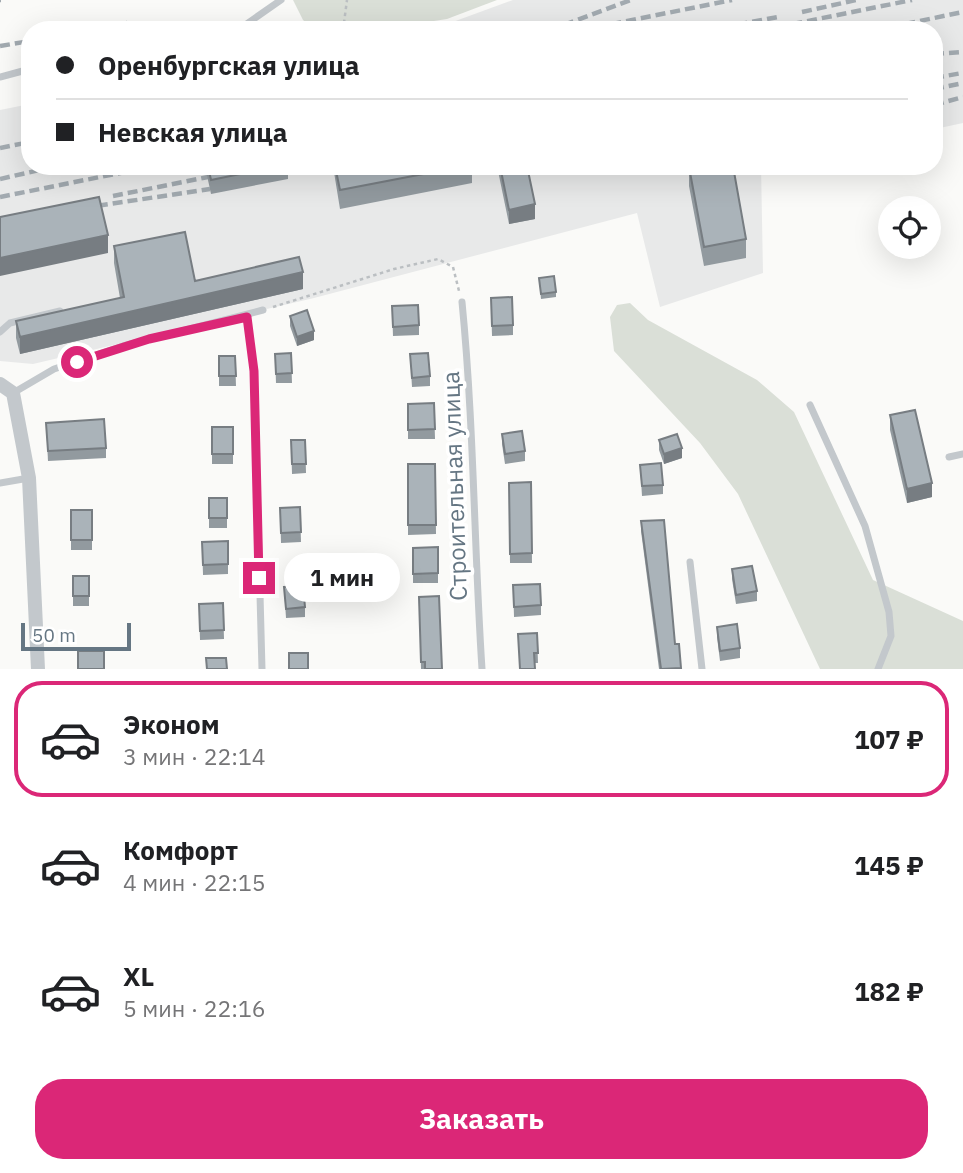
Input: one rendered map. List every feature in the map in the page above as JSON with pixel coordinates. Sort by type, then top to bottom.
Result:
[{"type":"street","points":[[0,384],[13,393],[29,478],[35,551],[37,669]]},
{"type":"lane","points":[[251,21],[281,0]]},
{"type":"lane","points":[[0,77],[21,71]]},
{"type":"lane","name":"Строительная улица","points":[[462,302],[469,373],[472,514],[482,669]]},
{"type":"lane","points":[[13,393],[54,369],[124,346],[247,317],[263,310]]},
{"type":"lane","points":[[0,332],[10,323],[60,311]]},
{"type":"lane","points":[[247,317],[254,371],[262,669]]},
{"type":"lane","points":[[810,405],[865,526],[888,612],[891,636],[878,669]]},
{"type":"lane","points":[[949,457],[963,454]]},
{"type":"lane","points":[[0,483],[29,478]]},
{"type":"lane","points":[[690,562],[702,669]]},
{"type":"path","points":[[344,21],[347,0]]},
{"type":"path","points":[[263,310],[394,269],[438,259],[453,267],[462,302]]},
{"type":"shaded area","points":[[293,0],[497,0],[447,19],[434,21],[303,20]]},
{"type":"shaded area","points":[[513,0],[963,0],[963,123],[943,127],[943,21],[455,21]]},
{"type":"shaded area","points":[[21,106],[21,175],[761,175],[763,273],[660,307],[637,213],[314,298],[33,364],[0,361],[0,110]]},
{"type":"shaded area","points":[[630,303],[648,320],[757,380],[794,412],[873,580],[963,621],[963,669],[820,669],[738,494],[700,443],[614,351],[610,317],[617,305]]},
{"type":"building","points":[[210,175],[235,175],[211,180]]},
{"type":"building","points":[[337,175],[418,175],[340,190]]},
{"type":"building","points":[[502,175],[529,175],[535,204],[509,210]]},
{"type":"building","points":[[690,175],[735,175],[746,239],[704,247]]},
{"type":"building","points":[[99,197],[108,235],[0,258],[0,217]]},
{"type":"building","points":[[185,232],[195,281],[299,257],[303,272],[20,337],[16,321],[124,297],[114,246]]},
{"type":"building","points":[[554,276],[556,292],[541,294],[539,278]]},
{"type":"building","points":[[512,297],[513,325],[492,326],[491,298]]},
{"type":"building","points":[[418,305],[419,325],[393,327],[392,306]]},
{"type":"building","points":[[307,310],[314,331],[297,337],[290,316]]},
{"type":"building","points":[[291,353],[292,373],[276,374],[275,354]]},
{"type":"building","points":[[428,353],[430,376],[412,378],[410,354]]},
{"type":"building","points":[[219,356],[235,356],[236,376],[219,376]]},
{"type":"building","points":[[434,403],[435,429],[408,430],[408,404]]},
{"type":"building","points":[[915,410],[932,483],[907,489],[890,415]]},
{"type":"building","points":[[104,419],[106,448],[48,451],[46,423]]},
{"type":"building","points":[[212,427],[233,427],[233,454],[212,454]]},
{"type":"building","points":[[522,431],[525,451],[505,454],[502,434]]},
{"type":"building","points":[[677,434],[682,448],[664,454],[659,440]]},
{"type":"building","points":[[291,440],[305,440],[306,464],[292,464]]},
{"type":"building","points":[[661,463],[663,485],[642,486],[640,465]]},
{"type":"building","points":[[408,464],[435,464],[436,525],[408,525]]},
{"type":"building","points":[[531,482],[532,553],[510,554],[509,483]]},
{"type":"building","points":[[209,498],[227,498],[227,518],[209,518]]},
{"type":"building","points":[[300,507],[301,532],[281,533],[280,508]]},
{"type":"building","points":[[71,510],[92,510],[92,540],[71,540]]},
{"type":"building","points":[[664,520],[675,644],[679,644],[681,668],[661,669],[641,521]]},
{"type":"building","points":[[228,541],[228,564],[203,565],[202,542]]},
{"type":"building","points":[[438,547],[438,573],[413,574],[413,548]]},
{"type":"building","points":[[752,566],[757,591],[736,595],[732,569]]},
{"type":"building","points":[[73,576],[89,576],[89,596],[73,596]]},
{"type":"building","points":[[540,584],[541,605],[514,607],[513,585]]},
{"type":"building","points":[[303,586],[305,607],[286,609],[284,587]]},
{"type":"building","points":[[439,596],[442,669],[425,669],[425,662],[421,662],[419,597]]},
{"type":"building","points":[[223,603],[224,630],[200,631],[199,604]]},
{"type":"building","points":[[737,624],[740,648],[720,651],[717,627]]},
{"type":"building","points":[[537,633],[538,653],[534,653],[535,669],[520,669],[518,634]]},
{"type":"building","points":[[78,651],[104,651],[104,669],[78,669]]},
{"type":"building","points":[[289,653],[308,653],[308,669],[289,669]]},
{"type":"building","points":[[206,658],[226,658],[227,669],[207,669]]},
{"type":"railway","points":[[574,21],[631,0]]},
{"type":"railway","points":[[627,21],[732,0]]},
{"type":"railway","points":[[802,12],[856,0]]},
{"type":"railway","points":[[808,21],[912,0]]},
{"type":"railway","points":[[920,21],[963,12]]},
{"type":"railway","points":[[756,21],[778,17]]},
{"type":"railway","points":[[0,46],[21,42]]},
{"type":"railway","points":[[943,53],[963,52]]},
{"type":"railway","points":[[943,76],[962,73]]},
{"type":"railway","points":[[943,87],[963,83]]},
{"type":"railway","points":[[943,103],[963,97]]},
{"type":"railway","points":[[0,148],[21,144]]},
{"type":"railway","points":[[0,179],[21,174]]},
{"type":"railway","points":[[0,197],[110,175]]},
{"type":"railway","points":[[113,196],[208,177]]},
{"type":"railway","points":[[83,208],[210,189]]},
{"type":"route","points":[[77,362],[149,339],[247,317],[254,371],[259,578]]}]
